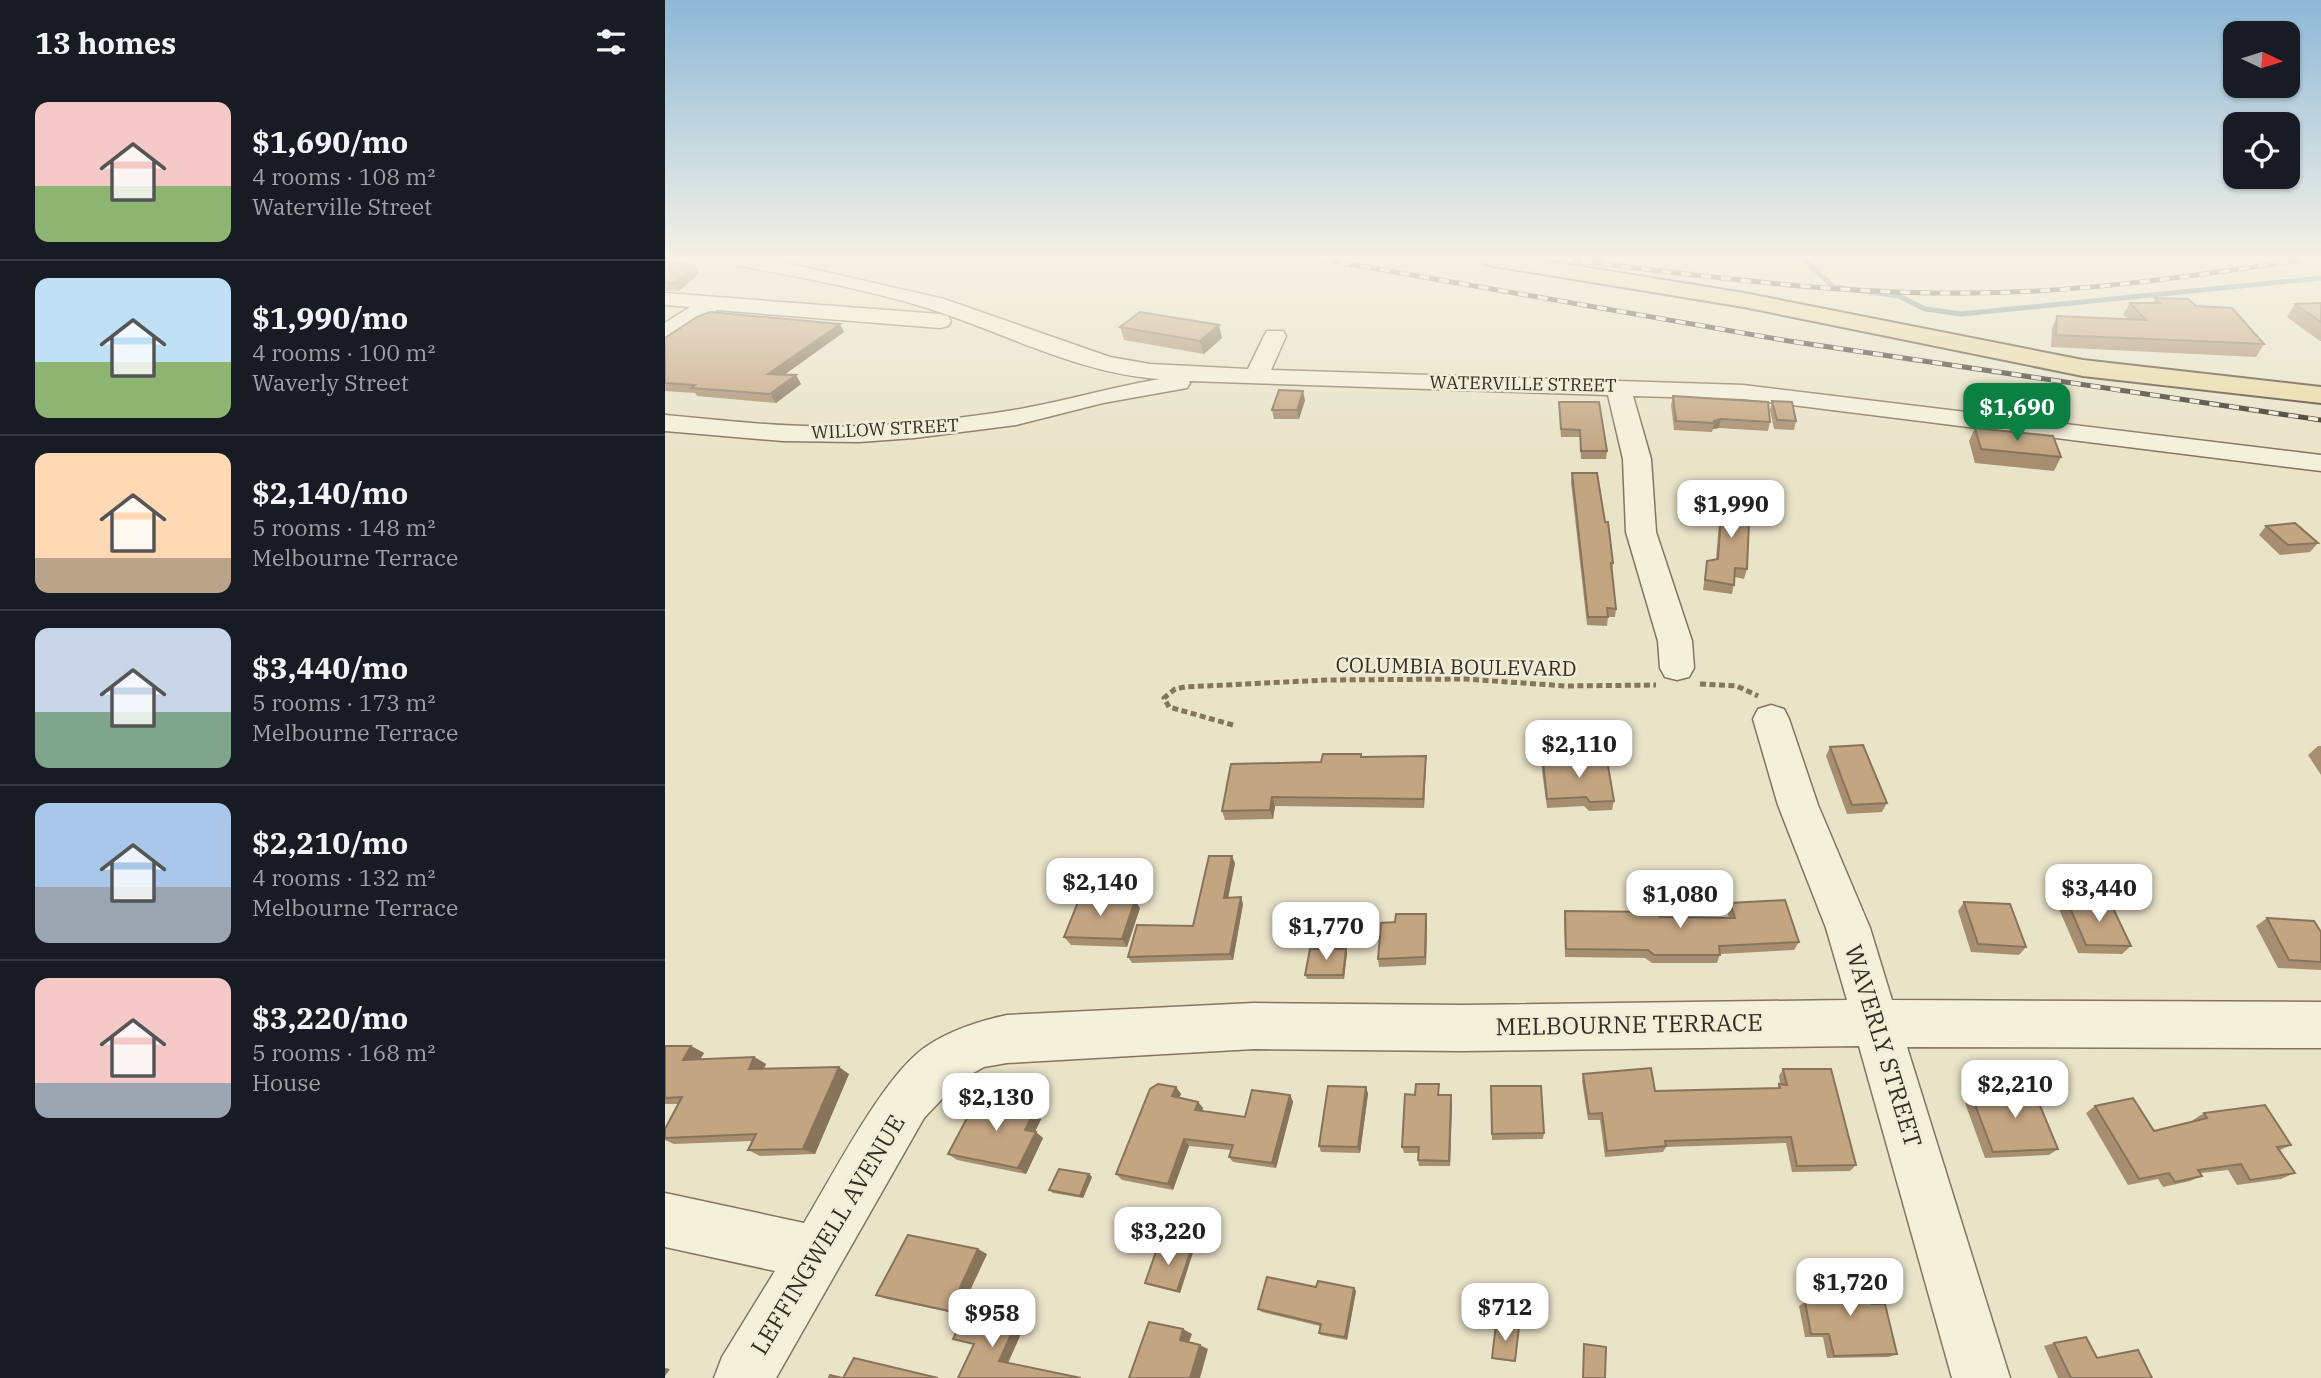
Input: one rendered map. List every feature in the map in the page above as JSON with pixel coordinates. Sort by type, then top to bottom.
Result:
[{"type":"main road","points":[[1860,323],[2071,366],[2321,395]]},
{"type":"street","points":[[665,333],[680,323]]},
{"type":"street","name":"WATERVILLE STREET","points":[[991,323],[1080,355],[1117,365],[1199,375],[1692,388],[1790,396],[2321,463]]},
{"type":"street","points":[[1256,377],[1275,336]]},
{"type":"street","points":[[1103,396],[1117,365]]},
{"type":"street","name":"WILLOW STREET","points":[[665,423],[783,433],[859,434],[926,429],[1016,417],[1103,396],[1127,394],[1178,383],[1199,375]]},
{"type":"street","points":[[1618,387],[1637,459],[1641,531],[1675,640],[1674,679]]},
{"type":"street","name":"WAVERLY STREET","points":[[1771,719],[1798,805],[1848,929],[1982,1378]]},
{"type":"street","name":"MELBOURNE TERRACE","points":[[942,1064],[978,1045],[1007,1039],[1180,1028],[1755,1023],[2321,1025]]},
{"type":"street","name":"LEFFINGWELL AVENUE","points":[[743,1378],[907,1101],[942,1064]]},
{"type":"street","points":[[665,1220],[816,1253]]},
{"type":"path","name":"COLUMBIA BOULEVARD","points":[[1233,725],[1169,707],[1164,698],[1170,692],[1185,687],[1326,680],[1465,679],[1566,686],[1674,679],[1742,686],[1758,697],[1771,719]]},
{"type":"building","points":[[687,323],[840,324],[768,374],[796,375],[770,394],[691,388],[695,385],[665,383],[665,338]]},
{"type":"building","points":[[1125,323],[1219,325],[1200,341],[1120,327]]},
{"type":"building","points":[[2057,323],[2246,323],[2264,344],[2056,335]]},
{"type":"building","points":[[1279,390],[1303,391],[1297,410],[1272,410]]},
{"type":"building","points":[[1673,396],[1768,402],[1770,422],[1721,419],[1714,423],[1676,421]]},
{"type":"building","points":[[1772,401],[1792,402],[1796,421],[1777,420]]},
{"type":"building","points":[[1559,402],[1599,402],[1607,451],[1581,451],[1580,430],[1561,429]]},
{"type":"building","points":[[1975,428],[2053,436],[2061,457],[1981,449]]},
{"type":"building","points":[[1572,473],[1597,473],[1605,522],[1608,522],[1613,563],[1616,609],[1607,608],[1608,617],[1588,617]]},
{"type":"building","points":[[1723,489],[1740,489],[1749,522],[1747,569],[1735,568],[1734,585],[1705,580],[1707,561],[1718,559]]},
{"type":"building","points":[[2295,523],[2318,543],[2288,545],[2266,526]]},
{"type":"building","points":[[1863,745],[1887,803],[1852,805],[1830,747]]},
{"type":"building","points":[[1323,754],[1361,754],[1361,757],[1426,756],[1423,799],[1272,797],[1270,810],[1222,811],[1231,764],[1321,762]]},
{"type":"building","points":[[1607,760],[1614,801],[1590,802],[1586,797],[1547,799],[1543,762]]},
{"type":"building","points":[[1209,856],[1232,856],[1224,898],[1241,897],[1230,954],[1128,957],[1137,925],[1193,926]]},
{"type":"building","points":[[1080,897],[1135,900],[1122,939],[1064,937]]},
{"type":"building","points":[[1785,900],[1799,942],[1719,946],[1720,955],[1654,955],[1648,950],[1566,949],[1565,911],[1660,912],[1660,917],[1735,918],[1730,903]]},
{"type":"building","points":[[2067,901],[2110,902],[2131,946],[2086,945]]},
{"type":"building","points":[[1964,902],[2010,904],[2026,947],[1978,944]]},
{"type":"building","points":[[1396,914],[1426,914],[1425,957],[1378,959],[1381,923],[1395,922]]},
{"type":"building","points":[[2267,918],[2314,921],[2321,932],[2321,962],[2289,960]]},
{"type":"building","points":[[1310,949],[1346,949],[1343,975],[1305,975]]},
{"type":"building","points":[[665,1046],[691,1046],[683,1060],[754,1057],[749,1069],[839,1067],[803,1149],[748,1150],[756,1134],[665,1138],[665,1129],[682,1097],[665,1098]]},
{"type":"building","points":[[1651,1068],[1655,1091],[1780,1088],[1779,1084],[1787,1085],[1783,1069],[1831,1069],[1856,1165],[1797,1166],[1791,1137],[1665,1141],[1666,1146],[1607,1151],[1602,1113],[1589,1114],[1583,1074]]},
{"type":"building","points":[[1158,1084],[1176,1087],[1172,1096],[1198,1102],[1195,1110],[1245,1117],[1252,1090],[1290,1095],[1272,1163],[1229,1157],[1233,1145],[1184,1139],[1168,1184],[1116,1174],[1150,1089]]},
{"type":"building","points":[[1416,1084],[1439,1084],[1438,1095],[1451,1095],[1449,1161],[1418,1160],[1419,1147],[1402,1147],[1405,1094],[1415,1095]]},
{"type":"building","points":[[2031,1084],[2058,1149],[1993,1152],[1972,1097],[2003,1096],[1998,1085]]},
{"type":"building","points":[[1328,1086],[1366,1087],[1358,1147],[1319,1146]]},
{"type":"building","points":[[1491,1086],[1541,1086],[1544,1133],[1492,1134]]},
{"type":"building","points":[[988,1095],[1028,1103],[1024,1110],[1034,1112],[1025,1130],[1036,1132],[1018,1168],[948,1154],[975,1103],[984,1104]]},
{"type":"building","points":[[2133,1098],[2154,1131],[2207,1118],[2204,1113],[2265,1105],[2291,1145],[2277,1147],[2295,1173],[2250,1180],[2241,1164],[2198,1170],[2202,1176],[2175,1182],[2169,1173],[2139,1179],[2095,1106]]},
{"type":"building","points":[[1059,1169],[1089,1174],[1080,1196],[1049,1190]]},
{"type":"building","points":[[908,1235],[978,1249],[949,1311],[876,1295]]},
{"type":"building","points":[[1159,1243],[1191,1250],[1177,1291],[1145,1283]]},
{"type":"building","points":[[1267,1277],[1316,1287],[1318,1281],[1354,1288],[1345,1337],[1319,1333],[1321,1324],[1258,1309]]},
{"type":"building","points":[[1866,1277],[1872,1304],[1885,1304],[1897,1354],[1834,1356],[1829,1334],[1811,1334],[1805,1302],[1819,1301],[1814,1278]]},
{"type":"building","points":[[967,1309],[1017,1321],[999,1361],[1081,1378],[958,1378],[974,1344],[953,1339]]},
{"type":"building","points":[[1149,1322],[1183,1329],[1180,1340],[1200,1345],[1190,1378],[1129,1378]]},
{"type":"building","points":[[1496,1324],[1519,1327],[1515,1361],[1492,1358]]},
{"type":"building","points":[[2086,1337],[2097,1358],[2138,1350],[2152,1378],[2071,1378],[2054,1343]]},
{"type":"building","points":[[1584,1344],[1606,1347],[1605,1378],[1583,1378]]},
{"type":"building","points":[[854,1358],[938,1378],[843,1378]]},
{"type":"railway","points":[[1688,323],[1789,341],[2321,420]]}]
